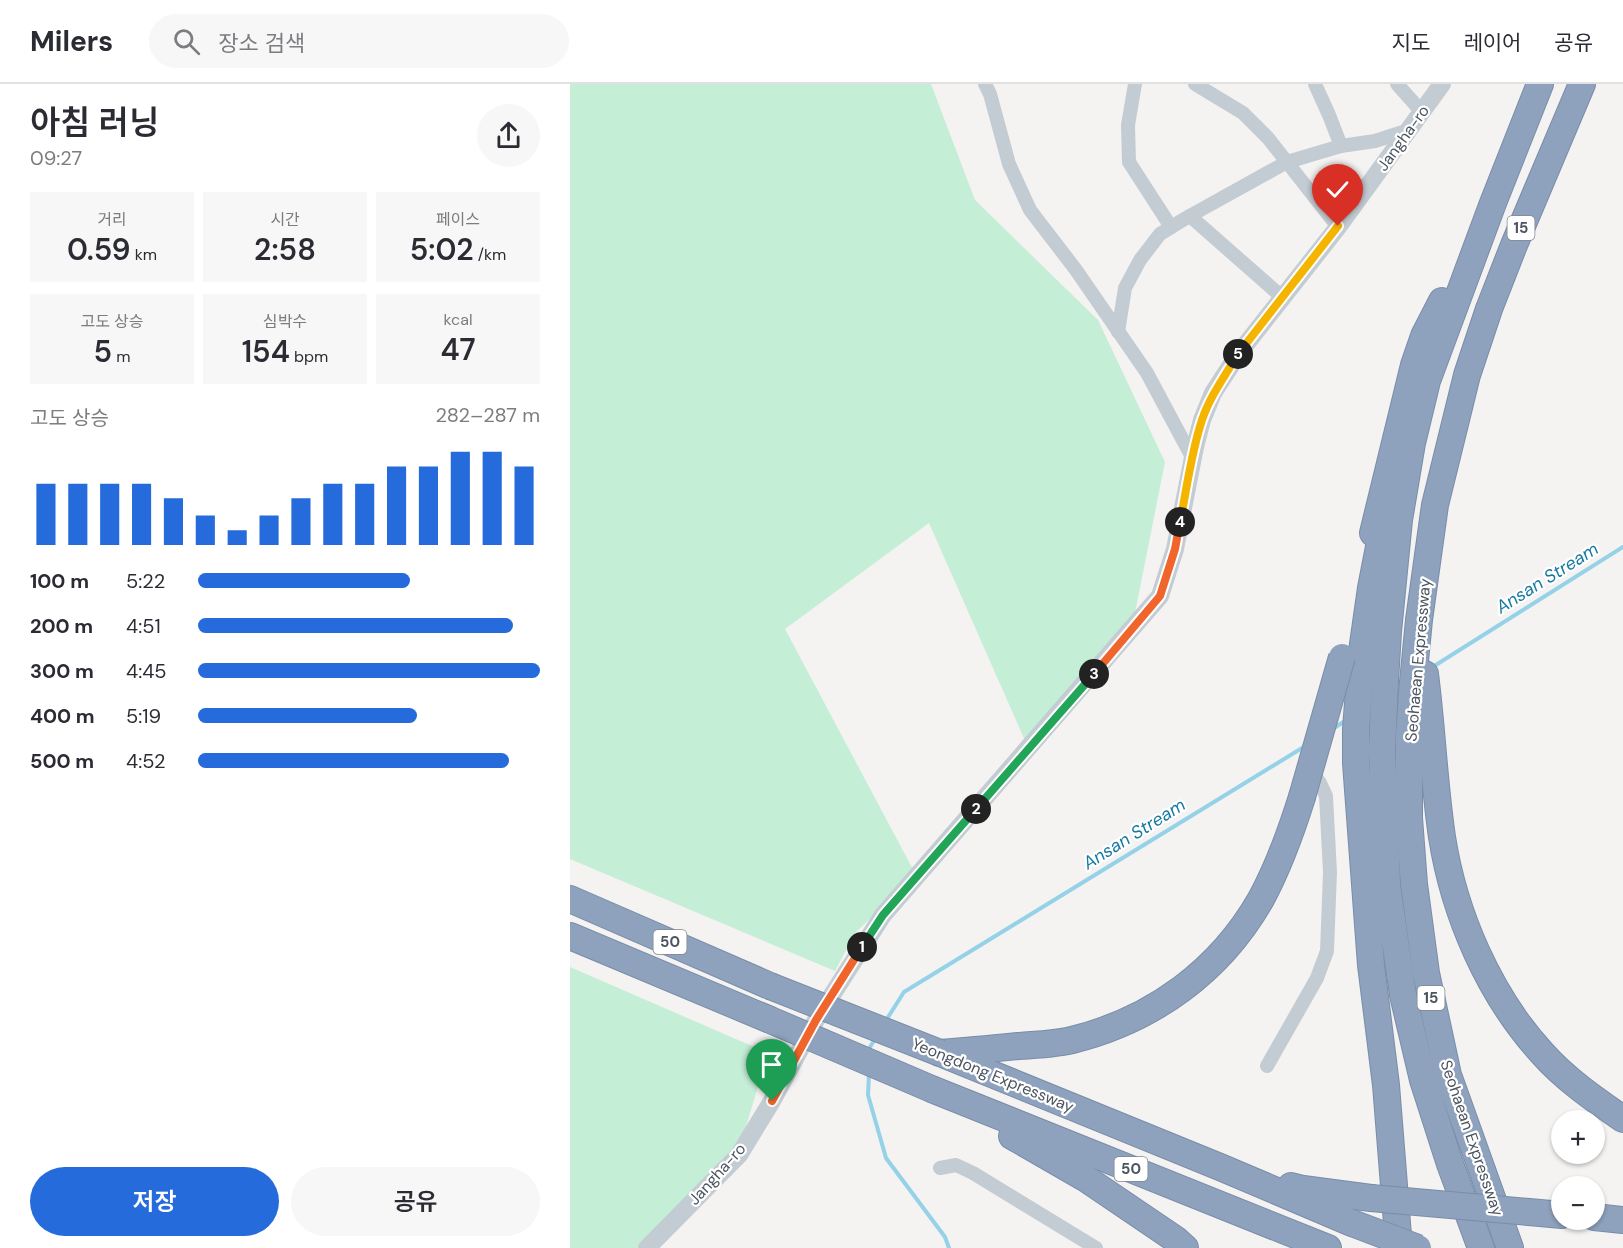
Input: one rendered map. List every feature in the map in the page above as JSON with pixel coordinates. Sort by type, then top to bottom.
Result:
[{"type":"highway","name":"Seohaean Expressway","points":[[1481,1248],[1450,1164],[1423,1080],[1403,995],[1387,885],[1382,750],[1388,632],[1399,520],[1421,373],[1430,344],[1493,203],[1540,84]]},
{"type":"highway","name":"Seohaean Expressway","points":[[1510,1248],[1448,1076],[1426,973],[1414,884],[1410,829],[1409,736],[1419,620],[1436,505],[1467,375],[1514,245],[1582,84]]},
{"type":"highway","points":[[940,1053],[1072,1040],[1131,1019],[1163,1003],[1194,981],[1221,955],[1241,930],[1261,899],[1288,839],[1352,654],[1421,373]]},
{"type":"highway","points":[[1419,620],[1442,838],[1453,886],[1468,934],[1513,1018],[1542,1054],[1580,1089],[1623,1119]]},
{"type":"highway","points":[[1352,654],[1356,763],[1371,965],[1386,1085],[1400,1248]]},
{"type":"highway","name":"Yeongdong Expressway","points":[[570,899],[770,986],[1418,1248]]},
{"type":"highway","name":"50","points":[[570,936],[934,1090],[1328,1248]]},
{"type":"highway","points":[[934,1090],[1085,1178],[1185,1248]]},
{"type":"highway","points":[[1220,1167],[1303,1189],[1371,1198],[1551,1214]]},
{"type":"highway","points":[[1605,1218],[1623,1220]]},
{"type":"street","points":[[986,84],[1009,164],[1030,210],[1076,270],[1147,373],[1192,459]]},
{"type":"street","points":[[1135,84],[1128,125],[1129,162],[1172,226]]},
{"type":"street","points":[[1195,84],[1243,113],[1268,138],[1338,226]]},
{"type":"street","points":[[1315,84],[1341,146]]},
{"type":"street","points":[[1397,84],[1422,112]]},
{"type":"street","name":"Jangha-ro","points":[[647,1248],[738,1155],[772,1101],[816,1020],[883,915],[1160,596],[1175,549],[1202,420],[1214,393],[1239,353],[1338,226],[1442,84]]},
{"type":"street","points":[[1118,332],[1125,288],[1140,260],[1160,234],[1287,162],[1341,146],[1375,141],[1410,129]]},
{"type":"street","points":[[1190,216],[1282,297]]},
{"type":"street","points":[[1266,1066],[1317,978],[1327,951],[1330,872],[1326,796],[1308,767]]},
{"type":"street","points":[[940,1168],[956,1165],[974,1173],[1096,1248]]},
{"type":"green space","points":[[570,84],[931,84],[975,200],[1098,320],[1165,462],[1132,628],[1030,752],[929,523],[785,629],[916,875],[855,933],[835,971],[570,859]]},
{"type":"green space","points":[[570,967],[768,1053],[739,1150],[643,1248],[570,1248]]},
{"type":"waterway","name":"Ansan Stream","points":[[1431,668],[1623,547]]},
{"type":"waterway","name":"Ansan Stream","points":[[1331,730],[1348,719]]},
{"type":"waterway","name":"Ansan Stream","points":[[885,1022],[904,992],[1307,745]]},
{"type":"waterway","name":"Ansan Stream","points":[[870,1054],[870,1047],[877,1036]]},
{"type":"waterway","name":"Ansan Stream","points":[[869,1074],[868,1095],[886,1158],[945,1237],[949,1248]]},
{"type":"route","points":[[772,1101],[816,1020],[883,915],[1160,596],[1175,549],[1202,420],[1214,393],[1239,353],[1338,226]]}]
